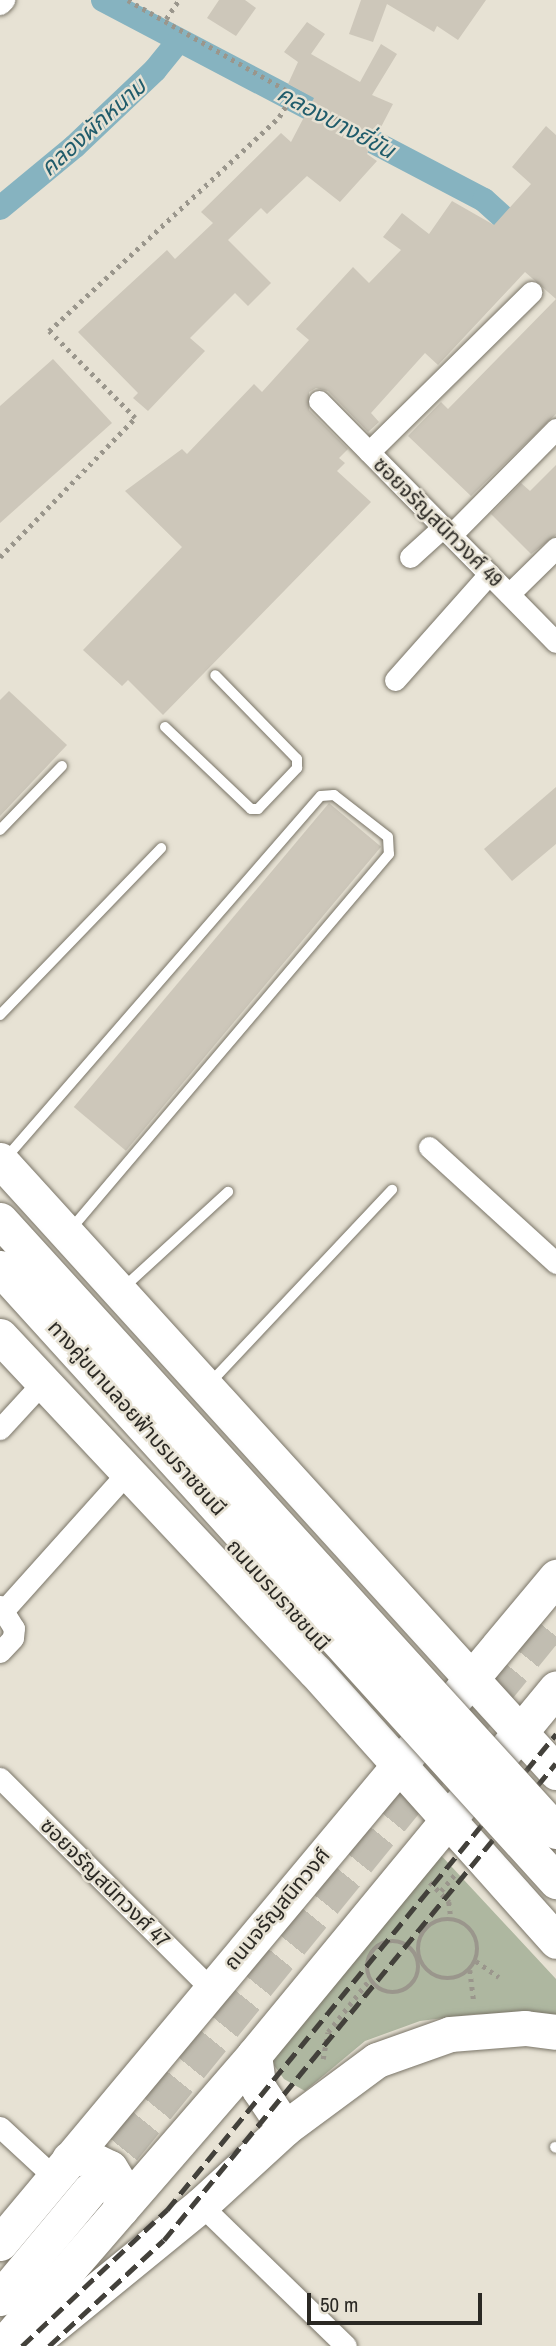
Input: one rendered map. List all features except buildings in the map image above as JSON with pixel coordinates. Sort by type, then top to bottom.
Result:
[{"type":"main road","points":[[1,1161],[474,1678],[556,1772]]},
{"type":"main road","points":[[0,1204],[77,1285],[556,1814]]},
{"type":"main road","name":"ทางคู่ขนานลอยฟ้าบรมราชชนนี","points":[[0,1220],[556,1831]]},
{"type":"main road","name":"ทางคู่ขนานลอยฟ้าบรมราชชนนี","points":[[0,1268],[556,1881]]},
{"type":"main road","name":"ถนนบรมราชชนนี","points":[[0,1287],[556,1902]]},
{"type":"main road","name":"ถนนบรมราชชนนี","points":[[0,1336],[319,1676],[556,1941]]},
{"type":"main road","points":[[214,1563],[244,1571],[276,1567],[296,1548],[305,1512],[295,1484]]},
{"type":"main road","name":"ถนนจรัญสนิทวงศ์","points":[[0,2243],[210,1988],[474,1678],[556,1577]]},
{"type":"main road","points":[[319,1676],[351,1688],[383,1684],[404,1664],[412,1628],[401,1598]]},
{"type":"main road","points":[[2,2346],[254,2055],[556,1689]]},
{"type":"main road","points":[[28,2346],[201,2205],[285,2128],[377,2060],[413,2044],[484,2029],[556,2032]]},
{"type":"main road","points":[[254,2055],[259,2089],[285,2128]]},
{"type":"main road","points":[[62,2168],[87,2157],[110,2168],[119,2183],[121,2209]]},
{"type":"main road","points":[[0,2298],[90,2190]]},
{"type":"street","points":[[0,4],[4,0]]},
{"type":"street","points":[[369,452],[531,292]]},
{"type":"street","name":"ซอยจรัญสนิทวงศ์ 49","points":[[319,401],[556,642]]},
{"type":"street","points":[[410,556],[447,531],[556,429]]},
{"type":"street","points":[[509,594],[556,548]]},
{"type":"street","points":[[395,680],[489,574]]},
{"type":"street","points":[[429,1147],[556,1263]]},
{"type":"street","points":[[0,1429],[43,1382]]},
{"type":"street","points":[[0,1652],[13,1638],[14,1628],[2,1608],[128,1472]]},
{"type":"street","name":"ซอยจรัญสนิทวงศ์ 47","points":[[0,1778],[210,1988]]},
{"type":"street","points":[[0,2127],[62,2168]]},
{"type":"street","points":[[201,2205],[346,2346]]},
{"type":"lane","points":[[165,727],[251,809],[258,809],[298,768],[297,759],[215,675]]},
{"type":"lane","points":[[0,830],[62,766]]},
{"type":"lane","points":[[1,1161],[321,796],[334,795],[388,837],[389,854],[67,1233]]},
{"type":"lane","points":[[0,1015],[161,848]]},
{"type":"lane","points":[[207,1387],[392,1190]]},
{"type":"lane","points":[[120,1290],[228,1192]]},
{"type":"path","points":[[128,0],[166,19],[249,72],[344,123]]},
{"type":"path","points":[[166,19],[179,0]]},
{"type":"path","points":[[0,557],[135,418],[49,331],[279,117],[293,96]]},
{"type":"path","points":[[441,1891],[457,1872]]},
{"type":"path","points":[[426,1879],[441,1891],[449,1902],[451,1919]]},
{"type":"path","points":[[370,1979],[382,1990],[398,1993],[417,1978],[422,1932],[438,1920],[451,1919],[474,1933],[475,1961],[470,1970],[476,2014]]},
{"type":"path","points":[[323,2059],[332,2025],[370,1979],[371,1953],[384,1942],[402,1942],[419,1961],[443,1978],[470,1970]]},
{"type":"path","points":[[475,1961],[499,1977]]},
{"type":"green space","points":[[437,1851],[556,1979],[556,2016],[476,2014],[420,2021],[365,2041],[305,2091],[284,2079],[270,2060]]},
{"type":"waterway","name":"คลองบางยี่ขัน","points":[[103,0],[484,200],[556,265]]},
{"type":"waterway","name":"คลองผักหนาม","points":[[0,208],[75,146],[155,70],[179,40]]},
{"type":"tunnel","points":[[90,2190],[556,1617]]},
{"type":"railway","points":[[22,2346],[167,2210],[556,1734]]},
{"type":"railway","points":[[49,2346],[164,2240],[556,1763]]}]
